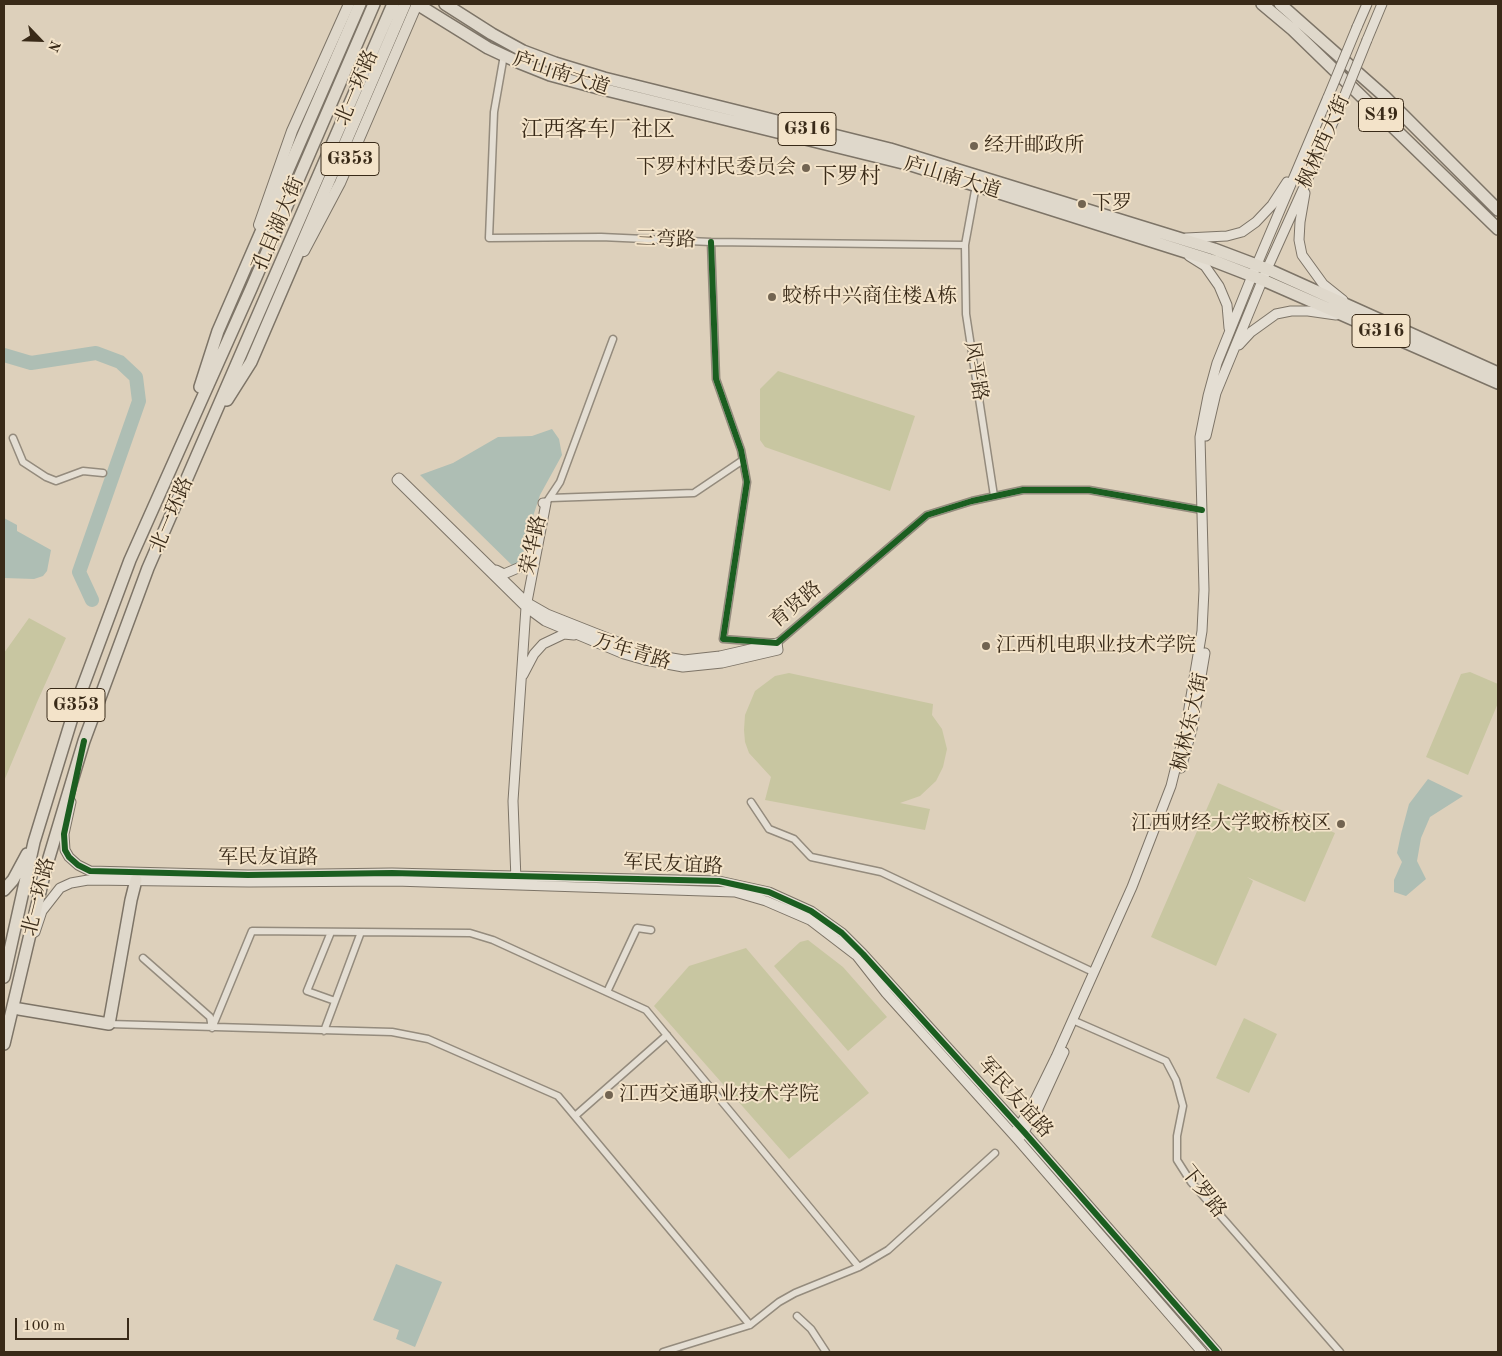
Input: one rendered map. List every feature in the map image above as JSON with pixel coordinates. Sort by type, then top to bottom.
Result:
[{"type":"highway","points":[[240,278],[360,4]]},
{"type":"highway","name":"孔目湖大街","points":[[182,444],[374,4]]},
{"type":"highway","name":"北一环路","points":[[4,1044],[45,872],[84,740],[148,568],[356,103],[393,4]]},
{"type":"highway","points":[[273,310],[356,103],[405,4]]},
{"type":"highway","name":"庐山南大道","points":[[417,4],[488,48],[550,75],[911,165],[1177,243],[1214,249],[1260,272]]},
{"type":"highway","name":"庐山南大道","points":[[445,4],[492,34],[524,51],[555,63],[604,78],[890,149],[1177,243]]},
{"type":"highway","name":"S49","points":[[1262,4],[1293,30],[1498,229]]},
{"type":"highway","name":"S49","points":[[1280,4],[1384,96],[1498,210]]},
{"type":"highway","name":"G316","points":[[1260,272],[1498,382]]},
{"type":"highway","name":"G353","points":[[182,444],[218,331],[240,278]]},
{"type":"highway","name":"G353","points":[[208,431],[251,362],[273,310]]},
{"type":"highway","name":"G316","points":[[1349,312],[1498,373]]},
{"type":"highway","name":"北一环路","points":[[4,977],[34,842],[76,705],[130,560],[182,444]]},
{"type":"highway","points":[[4,890],[13,880],[34,842]]},
{"type":"highway","points":[[19,1009],[109,1024],[129,909],[138,876]]},
{"type":"main road","name":"G353","points":[[240,278],[292,132],[349,4]]},
{"type":"main road","name":"G353","points":[[273,310],[340,183],[417,4]]},
{"type":"street","name":"枫林西大街","points":[[1260,272],[1305,151],[1367,4]]},
{"type":"street","name":"枫林西大街","points":[[1260,272],[1308,179],[1382,4]]},
{"type":"street","name":"三弯路","points":[[504,55],[494,112],[489,238],[600,237],[711,242],[965,245]]},
{"type":"street","points":[[1177,243],[1227,236],[1242,232],[1256,222],[1272,205],[1305,151]]},
{"type":"street","points":[[1308,179],[1300,222],[1302,255],[1323,284],[1349,312]]},
{"type":"street","points":[[965,245],[976,185]]},
{"type":"street","name":"育贤路","points":[[711,242],[716,379],[741,450],[747,482],[722,639],[778,643],[927,515],[994,496],[1023,490],[1089,490],[1202,510]]},
{"type":"street","points":[[1177,243],[1205,266],[1219,286],[1227,305],[1229,332]]},
{"type":"street","name":"风平路","points":[[965,245],[966,314],[994,496]]},
{"type":"street","name":"枫林东大街","points":[[1016,1138],[1132,886],[1171,786],[1186,726],[1202,631],[1204,590],[1200,437],[1217,363],[1229,332],[1260,272]]},
{"type":"street","name":"枫林东大街","points":[[1021,1129],[1037,1111],[1135,888],[1175,789],[1192,729],[1202,674],[1209,614],[1206,436],[1216,393],[1234,351],[1260,272]]},
{"type":"street","points":[[1234,351],[1251,332],[1265,320],[1276,314],[1291,311],[1349,312]]},
{"type":"street","points":[[548,501],[560,482],[614,339]]},
{"type":"street","points":[[13,438],[23,462],[46,478],[56,481],[83,471],[103,473]]},
{"type":"street","points":[[548,501],[694,493],[743,460]]},
{"type":"street","name":"万年青路","points":[[778,643],[720,656],[684,660],[648,654],[626,647],[547,614],[524,603],[399,478],[398,480],[524,603],[545,621],[624,654],[683,667],[722,663],[778,650],[778,643]]},
{"type":"street","name":"荣华路","points":[[514,880],[508,801],[524,603],[543,503],[548,501]]},
{"type":"street","name":"荣华路","points":[[514,880],[512,800],[521,679],[524,603],[548,501]]},
{"type":"street","points":[[491,568],[504,574],[513,571],[525,565],[533,550]]},
{"type":"street","points":[[521,679],[534,654],[543,644],[564,634],[579,635]]},
{"type":"street","points":[[84,740],[64,834],[65,850],[69,857],[78,865],[90,871],[138,876]]},
{"type":"street","points":[[751,802],[769,829],[794,839],[811,857],[880,872],[1093,972]]},
{"type":"street","points":[[17,987],[42,911],[60,888],[71,883],[88,880],[138,876]]},
{"type":"street","name":"军民友谊路","points":[[138,876],[249,882],[718,881],[770,892],[811,911],[842,933],[863,954],[1021,1129],[1217,1352]]},
{"type":"street","name":"军民友谊路","points":[[514,880],[735,892],[766,901],[810,920],[857,956],[886,993],[1016,1138],[1202,1352]]},
{"type":"street","points":[[607,992],[637,928],[650,930]]},
{"type":"street","points":[[212,1028],[252,930],[470,934],[493,940],[646,1010],[859,1267]]},
{"type":"street","points":[[331,932],[307,991],[335,1001]]},
{"type":"street","points":[[324,1031],[361,932]]},
{"type":"street","points":[[143,958],[210,1017],[212,1028]]},
{"type":"street","name":"下罗路","points":[[1077,1022],[1166,1061],[1176,1080],[1183,1106],[1177,1136],[1177,1160],[1191,1182],[1340,1352]]},
{"type":"street","points":[[109,1024],[392,1032],[428,1039],[558,1096],[750,1324]]},
{"type":"street","points":[[575,1116],[667,1035]]},
{"type":"street","points":[[663,1352],[750,1324],[779,1302],[795,1293],[859,1267],[888,1250],[996,1153]]},
{"type":"street","points":[[797,1316],[811,1329],[826,1352]]},
{"type":"shaded area","points":[[778,371],[915,416],[890,491],[765,447],[760,440],[760,389]]},
{"type":"shaded area","points":[[552,429],[559,439],[562,455],[540,495],[525,541],[521,574],[420,475],[453,463],[498,437],[532,436]]},
{"type":"shaded area","points":[[4,518],[17,525],[17,531],[51,550],[47,571],[43,576],[34,579],[4,578]]},
{"type":"shaded area","points":[[29,618],[66,638],[4,781],[4,653]]},
{"type":"shaded area","points":[[1470,672],[1498,684],[1498,703],[1468,775],[1426,757],[1461,674]]},
{"type":"shaded area","points":[[789,673],[933,704],[932,715],[942,729],[947,749],[943,767],[936,781],[920,796],[900,803],[930,809],[925,830],[765,800],[771,777],[749,753],[745,742],[745,715],[755,691],[775,676]]},
{"type":"shaded area","points":[[1428,779],[1463,796],[1430,817],[1421,838],[1417,861],[1426,879],[1406,896],[1394,892],[1394,880],[1402,862],[1397,853],[1409,804]]},
{"type":"shaded area","points":[[1218,783],[1335,833],[1305,902],[1247,877],[1253,881],[1216,966],[1151,937]]},
{"type":"shaded area","points":[[808,940],[843,967],[887,1017],[848,1051],[774,966],[800,942]]},
{"type":"shaded area","points":[[746,948],[869,1093],[789,1159],[654,1006],[689,966]]},
{"type":"shaded area","points":[[1244,1018],[1277,1034],[1249,1093],[1216,1078]]},
{"type":"shaded area","points":[[396,1264],[442,1282],[415,1347],[396,1339],[399,1330],[373,1320]]},
{"type":"waterway","points":[[4,355],[31,363],[96,353],[120,362],[136,377],[139,401],[79,572],[92,600]]},
{"type":"cycle path","points":[[711,242],[716,379],[741,450],[747,482],[723,639],[777,643],[927,515],[972,501],[1023,490],[1089,490],[1202,510]]},
{"type":"cycle path","points":[[84,741],[64,834],[65,850],[69,857],[78,865],[90,871],[248,875],[392,873],[719,881],[769,892],[811,911],[842,933],[863,954],[1025,1133],[1217,1352]]},
{"type":"place","name":"经开邮政所","points":[[974,146]]},
{"type":"place","name":"下罗村村民委员会","points":[[806,168]]},
{"type":"place","name":"下罗","points":[[1082,204]]},
{"type":"place","name":"蛟桥中兴商住楼A栋","points":[[772,297]]},
{"type":"place","name":"江西机电职业技术学院","points":[[986,646]]},
{"type":"place","name":"江西财经大学蛟桥校区","points":[[1341,824]]},
{"type":"place","name":"江西交通职业技术学院","points":[[609,1095]]},
{"type":"district","name":"江西客车厂社区","points":[[598,130]]},
{"type":"district","name":"下罗村","points":[[848,177]]}]
